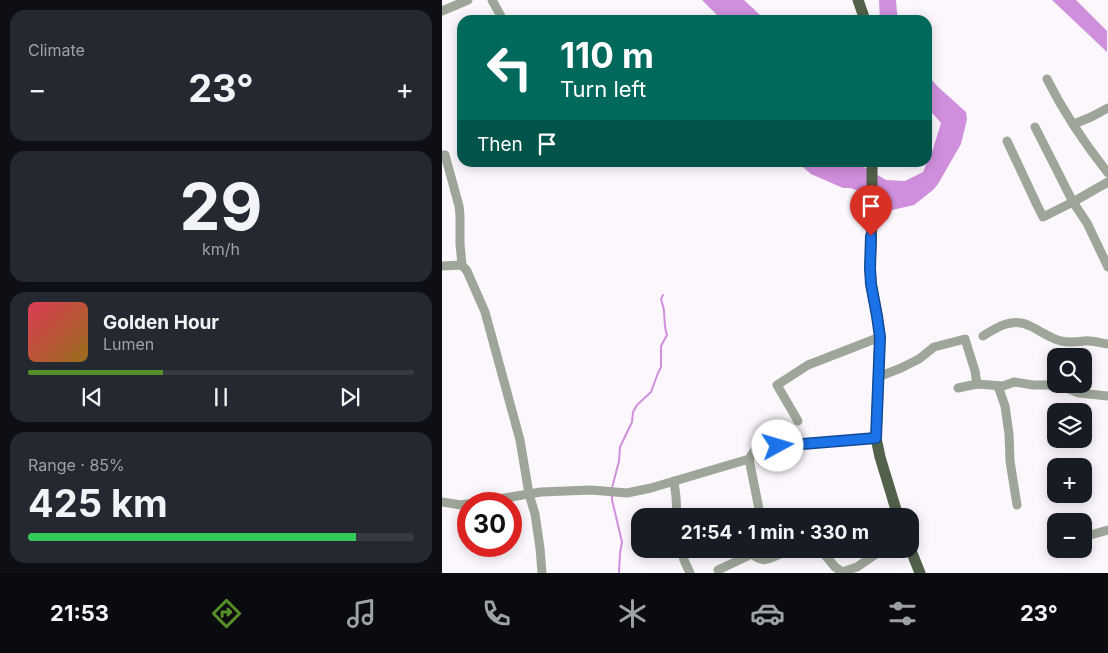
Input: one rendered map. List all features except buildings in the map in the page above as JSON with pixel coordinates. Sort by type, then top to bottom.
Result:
[{"type":"main road","points":[[858,0],[863,15]]},
{"type":"main road","points":[[872,167],[870,268],[880,337],[876,438],[896,508]]},
{"type":"main road","points":[[914,558],[920,573]]},
{"type":"street","points":[[442,11],[468,0]]},
{"type":"street","points":[[492,0],[500,15]]},
{"type":"street","points":[[1047,79],[1083,140],[1108,173]]},
{"type":"street","points":[[1074,124],[1108,108]]},
{"type":"street","points":[[1035,126],[1072,202],[1103,247],[1108,267]]},
{"type":"street","points":[[1007,141],[1044,217],[1108,182]]},
{"type":"street","points":[[442,155],[444,155],[459,206],[462,265],[468,271],[485,312],[520,440],[529,494],[535,514],[542,573]]},
{"type":"street","points":[[442,266],[462,265]]},
{"type":"street","points":[[983,336],[996,328],[1014,322],[1028,325],[1044,335],[1068,343],[1084,341],[1108,344]]},
{"type":"street","points":[[798,421],[777,385],[808,365],[880,337]]},
{"type":"street","points":[[878,378],[919,359],[934,347],[965,339],[977,384]]},
{"type":"street","points":[[958,388],[977,384],[1003,386],[1014,382],[1048,385],[1066,388],[1079,393],[1108,396]]},
{"type":"street","points":[[998,386],[1005,406],[1010,461],[1017,505]]},
{"type":"street","points":[[442,502],[461,505],[541,492],[592,490],[627,493],[749,459],[756,448],[876,438]]},
{"type":"street","points":[[749,459],[759,508]]},
{"type":"street","points":[[674,481],[677,508]]},
{"type":"street","points":[[1092,535],[1108,530]]},
{"type":"street","points":[[683,558],[690,573]]},
{"type":"street","points":[[718,570],[738,558]]},
{"type":"street","points":[[756,558],[764,561],[770,558]]},
{"type":"street","points":[[828,558],[842,572],[857,568],[871,558]]},
{"type":"shaded area","points":[[702,0],[744,0],[760,15],[717,15]]},
{"type":"shaded area","points":[[879,0],[896,0],[898,15],[880,15]]},
{"type":"shaded area","points":[[1052,0],[1076,0],[1107,31],[1107,52]]},
{"type":"shaded area","points":[[932,80],[966,112],[967,119],[961,144],[938,184],[914,205],[888,211],[877,208],[856,190],[843,188],[811,174],[803,167],[864,167],[886,180],[905,181],[923,172],[925,167],[932,167],[932,151],[941,123],[932,113]]},
{"type":"waterway","points":[[612,488],[619,461],[620,447],[632,422],[633,412],[637,405],[651,392],[661,367],[661,346],[667,335],[661,299],[663,295]]},
{"type":"waterway","points":[[612,494],[622,542],[619,573]]},
{"type":"route","points":[[778,446],[876,438],[880,337],[871,284],[871,236]]}]
